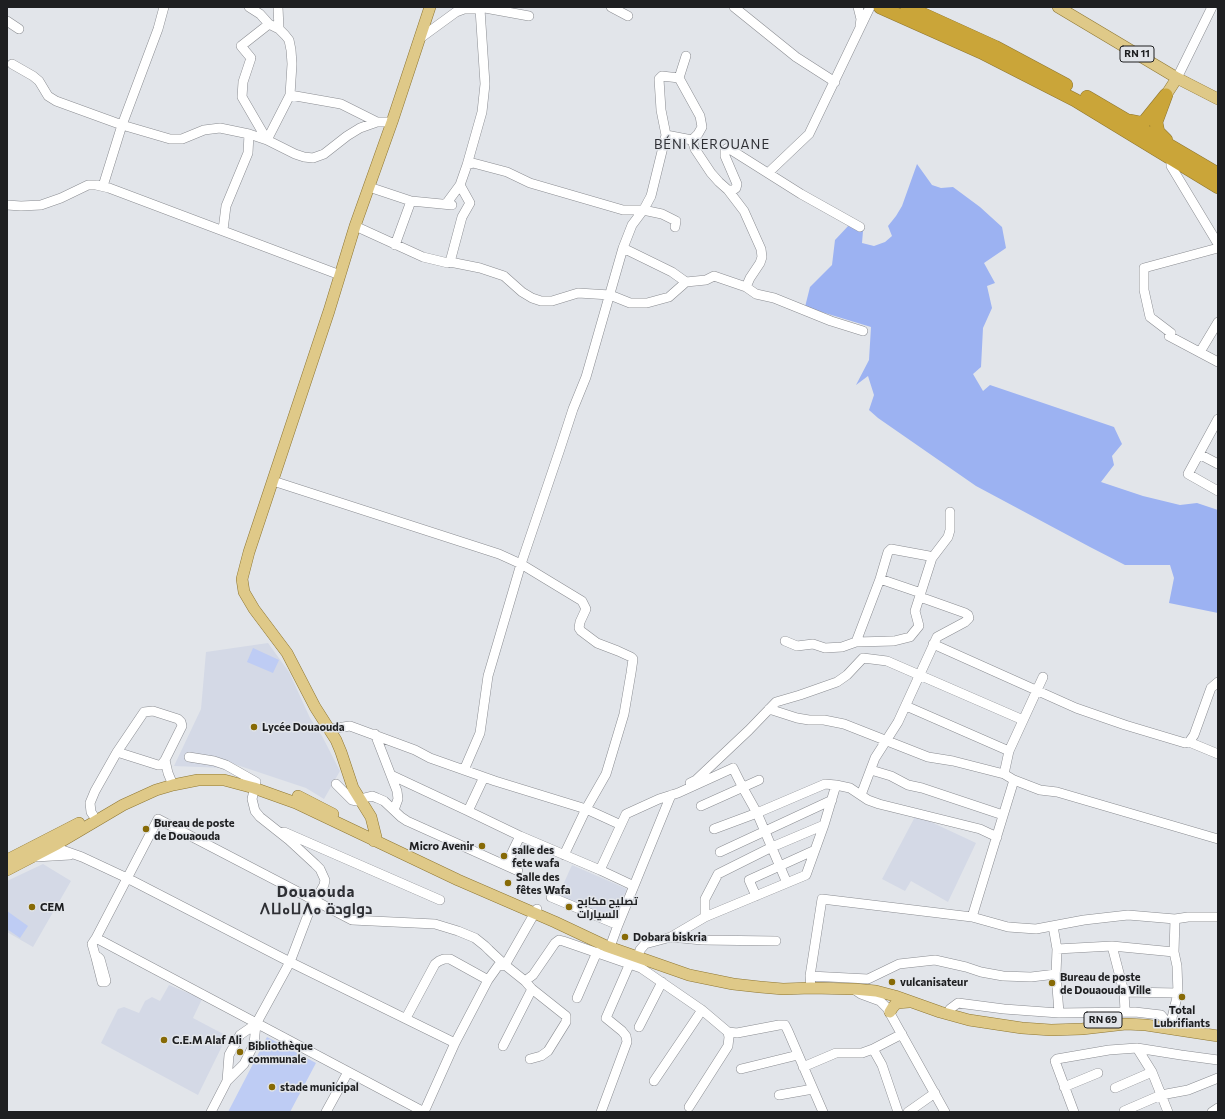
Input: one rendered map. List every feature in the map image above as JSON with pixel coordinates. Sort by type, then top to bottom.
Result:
[{"type":"highway","points":[[880,7],[981,52],[1075,100],[1218,187]]},
{"type":"highway","points":[[907,7],[995,47]]},
{"type":"highway","points":[[922,7],[1129,121],[1214,171]]},
{"type":"highway","points":[[1129,121],[1137,123],[1145,121],[1166,96]]},
{"type":"highway","points":[[1166,96],[1157,117],[1156,127],[1158,132],[1169,142],[1214,171]]},
{"type":"main road","points":[[375,839],[371,817],[353,788],[341,752],[315,707],[287,653],[254,609],[244,592],[242,580],[249,552],[355,226],[392,122],[430,7]]},
{"type":"main road","name":"RN 11","points":[[1058,7],[1178,78],[1218,99]]},
{"type":"main road","points":[[1166,96],[1178,78]]},
{"type":"main road","name":"RN 69","points":[[7,860],[41,843],[56,842],[73,827],[140,790],[171,782],[214,779],[255,785],[279,789],[304,799],[375,839],[535,911],[555,922],[611,945],[640,959],[689,975],[733,984],[783,989],[810,982],[852,986],[881,992],[946,1014],[986,1023],[1025,1028]]},
{"type":"main road","name":"RN 69","points":[[7,870],[33,858],[56,842],[123,805],[171,782]]},
{"type":"main road","name":"RN 69","points":[[852,986],[874,984],[950,1009],[986,1017],[1044,1024],[1135,1018],[1218,1030]]},
{"type":"main road","points":[[890,1012],[892,1007],[897,1003],[912,1002]]},
{"type":"main road","points":[[1025,1028],[1076,1029],[1126,1024],[1146,1024],[1218,1036]]},
{"type":"street","points":[[103,186],[122,125],[158,29],[164,7]]},
{"type":"street","points":[[249,7],[260,14],[269,24],[279,29],[285,35],[291,50],[292,64],[290,95],[267,140]]},
{"type":"street","points":[[278,7],[279,29]]},
{"type":"street","points":[[611,7],[628,16]]},
{"type":"street","points":[[734,7],[796,57],[835,82]]},
{"type":"street","points":[[858,7],[861,19],[860,28]]},
{"type":"street","points":[[768,173],[809,134],[870,7]]},
{"type":"street","points":[[1178,78],[1212,7]]},
{"type":"street","points":[[419,39],[456,12],[464,9],[485,8],[529,16]]},
{"type":"street","points":[[369,187],[411,201],[449,205],[460,185],[482,112],[485,84],[480,9]]},
{"type":"street","points":[[7,21],[19,29]]},
{"type":"street","points":[[267,140],[242,97],[243,82],[251,58],[241,46],[269,24]]},
{"type":"street","points":[[686,56],[679,78],[700,116],[702,127],[692,140]]},
{"type":"street","points":[[12,64],[39,81],[48,96],[56,101],[122,125],[170,139],[182,139],[204,130],[220,128],[249,134],[267,140],[295,154],[313,158],[324,154],[360,128],[377,122],[392,122]]},
{"type":"street","points":[[464,770],[480,733],[488,676],[521,564],[573,409],[586,377],[623,248],[632,225],[643,210],[650,196],[666,135],[661,110],[659,79],[662,76],[679,78]]},
{"type":"street","points":[[290,95],[341,104],[377,122]]},
{"type":"street","points":[[223,230],[226,206],[248,153],[249,134]]},
{"type":"street","points":[[666,135],[692,140]]},
{"type":"street","points":[[692,140],[695,149],[711,173],[728,190],[744,211],[761,249],[762,257],[760,263],[750,278],[746,288]]},
{"type":"street","points":[[728,190],[733,190],[736,188],[737,184],[725,156],[725,150],[728,148],[801,194],[860,227]]},
{"type":"street","points":[[1171,159],[1172,166],[1218,244]]},
{"type":"street","points":[[467,164],[507,172],[530,183],[623,210],[643,210],[662,214],[676,221],[675,227]]},
{"type":"street","points":[[7,205],[42,205],[88,185],[103,186],[340,274]]},
{"type":"street","points":[[450,262],[462,217],[470,203],[460,185]]},
{"type":"street","points":[[395,245],[411,201]]},
{"type":"street","points":[[355,226],[423,257],[480,268],[504,276],[522,292],[541,301],[552,301],[578,293],[610,295],[630,303],[647,303],[669,297],[686,282],[706,280],[714,276],[746,288],[756,294],[774,298],[831,321],[863,331]]},
{"type":"street","points":[[623,248],[672,272],[686,282]]},
{"type":"street","points":[[1218,248],[1144,268],[1144,290],[1150,317],[1171,333],[1169,336],[1218,362]]},
{"type":"street","points":[[1200,352],[1218,322]]},
{"type":"street","points":[[1218,419],[1214,436],[1199,454],[1188,474],[1218,491]]},
{"type":"street","points":[[1199,454],[1218,464]]},
{"type":"street","points":[[273,481],[492,552],[521,564],[582,601],[586,609],[580,622],[581,631],[597,643],[631,657],[632,673],[624,714],[606,774],[586,809],[564,855]]},
{"type":"street","points":[[784,641],[797,646],[813,644],[825,648],[842,647],[856,642],[894,641],[910,637],[919,626],[915,611],[932,558],[948,537],[950,530],[950,512]]},
{"type":"street","points":[[856,642],[880,579],[888,552],[891,549],[929,556],[932,558]]},
{"type":"street","points":[[861,795],[875,758],[906,706],[933,644],[938,637],[965,622],[969,618],[965,613],[880,579]]},
{"type":"street","points":[[933,644],[1076,708],[1125,725],[1185,743],[1188,742],[1218,754]]},
{"type":"street","points":[[611,945],[634,886],[674,794],[696,780],[776,702],[837,682],[847,675],[863,658],[873,658],[887,660],[1023,720]]},
{"type":"street","points":[[1004,774],[1009,751],[1043,677]]},
{"type":"street","points":[[1188,742],[1194,735],[1211,688],[1218,682]]},
{"type":"street","points":[[906,706],[1009,751]]},
{"type":"street","points":[[769,709],[798,718],[824,720],[844,724],[928,757],[953,761],[1004,774],[1014,780],[1040,790],[1057,792],[1218,839]]},
{"type":"street","points":[[93,815],[91,812],[90,803],[95,791],[117,752],[144,712],[151,710],[178,719],[182,724],[162,764],[158,765],[117,752]]},
{"type":"street","points":[[329,729],[350,726],[375,734],[415,750],[430,758],[586,809],[621,825]]},
{"type":"street","points":[[375,734],[397,791],[398,799],[394,810]]},
{"type":"street","points":[[189,757],[214,761],[226,765],[255,785],[252,799],[255,811],[260,817],[307,856],[320,870],[324,880],[324,885],[310,912],[290,962],[256,1024],[255,1038],[251,1051],[244,1064],[227,1081],[211,1112]]},
{"type":"street","points":[[165,760],[171,782]]},
{"type":"street","points":[[600,870],[626,814],[733,768],[758,813],[787,883]]},
{"type":"street","points":[[871,770],[891,776],[908,785],[922,788],[1003,815]]},
{"type":"street","points":[[391,775],[520,836],[634,886]]},
{"type":"street","points":[[468,811],[484,776]]},
{"type":"street","points":[[701,806],[759,780]]},
{"type":"street","points":[[972,917],[1014,780]]},
{"type":"street","points":[[336,784],[352,800],[357,801],[360,798],[372,796],[384,801],[401,818],[518,871]]},
{"type":"street","points":[[714,829],[758,813],[825,784],[850,788],[868,800],[878,804],[980,829],[997,837]]},
{"type":"street","points":[[601,1112],[627,1042],[626,1036],[622,1031],[606,1018],[640,959],[645,944],[671,937],[705,917],[806,875],[824,825],[836,785]]},
{"type":"street","points":[[720,852],[832,800]]},
{"type":"street","points":[[96,958],[92,944],[158,819],[352,920],[435,924],[475,938],[525,981],[532,989],[566,1016],[566,1022],[548,1051],[541,1056],[530,1059]]},
{"type":"street","points":[[705,917],[705,899],[718,874],[772,847],[824,825]]},
{"type":"street","points":[[273,827],[440,900]]},
{"type":"street","points":[[506,865],[520,836]]},
{"type":"street","points":[[56,842],[75,855],[127,878],[290,962],[455,1042]]},
{"type":"street","points":[[756,896],[749,880],[779,865],[815,850]]},
{"type":"street","points":[[33,858],[67,854],[75,855]]},
{"type":"street","points":[[551,897],[618,925]]},
{"type":"street","points":[[1056,974],[1031,977],[1003,976],[980,972],[966,967],[935,960],[914,961],[899,964],[868,979],[810,982],[822,899],[972,917],[1008,927],[1036,929],[1084,920],[1128,915],[1174,919],[1188,917],[1218,917]]},
{"type":"street","points":[[505,965],[535,911]]},
{"type":"street","points":[[950,1009],[958,1003],[1004,1009],[1059,1013],[1125,1011],[1158,1014],[1169,1022],[1178,993],[1177,966],[1174,952],[1174,919]]},
{"type":"street","points":[[1053,926],[1057,949],[1056,974],[1059,1013]]},
{"type":"street","points":[[671,937],[702,940],[776,941]]},
{"type":"street","points":[[96,938],[424,1112],[455,1042],[488,980],[498,966],[505,965]]},
{"type":"street","points":[[525,981],[533,975],[555,943],[559,940],[597,952],[640,959],[662,982],[702,1010],[728,1032],[737,1033],[782,1024],[787,1027],[823,1112]]},
{"type":"street","points":[[1057,949],[1112,946],[1174,952]]},
{"type":"street","points":[[1112,946],[1124,992],[1125,1011]]},
{"type":"street","points":[[488,950],[496,963],[495,970]]},
{"type":"street","points":[[577,998],[597,952]]},
{"type":"street","points":[[406,1018],[435,964],[439,961],[444,959],[450,960],[488,980]]},
{"type":"street","points":[[639,1027],[662,982]]},
{"type":"street","points":[[852,986],[861,994],[880,1001],[890,1012],[945,1112]]},
{"type":"street","points":[[503,1046],[532,989]]},
{"type":"street","points":[[1124,992],[1178,993]]},
{"type":"street","points":[[654,1081],[702,1010]]},
{"type":"street","points":[[227,1081],[229,1055],[240,1035],[256,1024]]},
{"type":"street","points":[[1025,1028],[1064,1035],[1126,1028],[1146,1028],[1218,1041]]},
{"type":"street","points":[[689,1107],[728,1046],[728,1032]]},
{"type":"street","points":[[804,1066],[836,1053],[862,1053],[902,1034]]},
{"type":"street","points":[[1138,1048],[1152,1072],[1168,1112]]},
{"type":"street","points":[[1074,1112],[1064,1087],[1056,1059],[1109,1050],[1138,1048],[1218,1060]]},
{"type":"street","points":[[873,1049],[882,1065],[898,1112]]},
{"type":"street","points":[[741,1069],[798,1055]]},
{"type":"street","points":[[326,1112],[348,1072]]},
{"type":"street","points":[[1115,1088],[1152,1072]]},
{"type":"street","points":[[1064,1087],[1098,1073]]},
{"type":"street","points":[[1124,1111],[1162,1095],[1185,1090],[1218,1078]]},
{"type":"street","points":[[779,1095],[813,1089]]},
{"type":"street","points":[[908,1112],[935,1093]]},
{"type":"street","points":[[1212,1112],[1218,1108]]},
{"type":"shaded area","points":[[917,164],[932,185],[941,188],[953,187],[980,207],[1002,227],[1006,248],[984,263],[995,283],[987,286],[992,308],[983,328],[981,367],[973,374],[983,391],[990,385],[1114,427],[1122,444],[1112,456],[1114,465],[1101,482],[1143,496],[1180,505],[1197,503],[1218,510],[1218,613],[1169,603],[1174,578],[1170,565],[1125,565],[1090,547],[976,486],[878,418],[869,410],[874,395],[868,376],[856,385],[869,360],[871,327],[805,307],[810,287],[832,265],[835,240],[850,224],[863,231],[862,243],[874,246],[885,242],[892,236],[888,226],[902,206]]},
{"type":"shaded area","name":"Lycée Douaouda","points":[[268,643],[289,672],[310,718],[322,736],[340,771],[324,799],[306,788],[228,762],[225,768],[174,766],[201,709],[206,652]]},
{"type":"shaded area","points":[[253,648],[279,660],[273,673],[247,662]]},
{"type":"shaded area","points":[[916,815],[976,843],[948,902],[911,881],[905,891],[882,879]]},
{"type":"shaded area","name":"CEM","points":[[43,864],[71,881],[33,947],[7,932],[7,881]]},
{"type":"shaded area","points":[[572,865],[627,889],[612,921],[558,896]]},
{"type":"shaded area","points":[[7,911],[28,926],[20,938],[7,929]]},
{"type":"shaded area","name":"C.E.M Alaf Ali","points":[[169,985],[202,999],[193,1018],[227,1036],[198,1095],[101,1043],[118,1009],[124,1007],[139,1013],[145,1001],[152,997],[160,1001]]},
{"type":"shaded area","name":"stade municipal","points":[[267,1037],[316,1063],[290,1112],[228,1112]]},
{"type":"place","name":"Lycée Douaouda","points":[[254,727]]},
{"type":"place","name":"Bureau de poste de Douaouda","points":[[146,829]]},
{"type":"place","name":"Micro Avenir","points":[[482,846]]},
{"type":"place","name":"salle des fete wafa","points":[[504,856]]},
{"type":"place","name":"Salle des fêtes Wafa","points":[[508,883]]},
{"type":"place","name":"CEM","points":[[32,907]]},
{"type":"place","name":"تصليح مكابح السيارات","points":[[569,907]]},
{"type":"place","name":"Dobara biskria","points":[[625,937]]},
{"type":"place","name":"vulcanisateur","points":[[892,982]]},
{"type":"place","name":"Bureau de poste de Douaouda Ville","points":[[1052,983]]},
{"type":"place","name":"Total Lubrifiants","points":[[1182,997]]},
{"type":"place","name":"C.E.M Alaf Ali","points":[[164,1040]]},
{"type":"place","name":"Bibliothèque communale","points":[[240,1052]]},
{"type":"place","name":"stade municipal","points":[[272,1087]]},
{"type":"district","name":"BÉNI KEROUANE","points":[[712,145]]},
{"type":"district","name":"Douaouda ⴷⵡⴰⵡⴷⴰ دواودة","points":[[316,900]]}]
